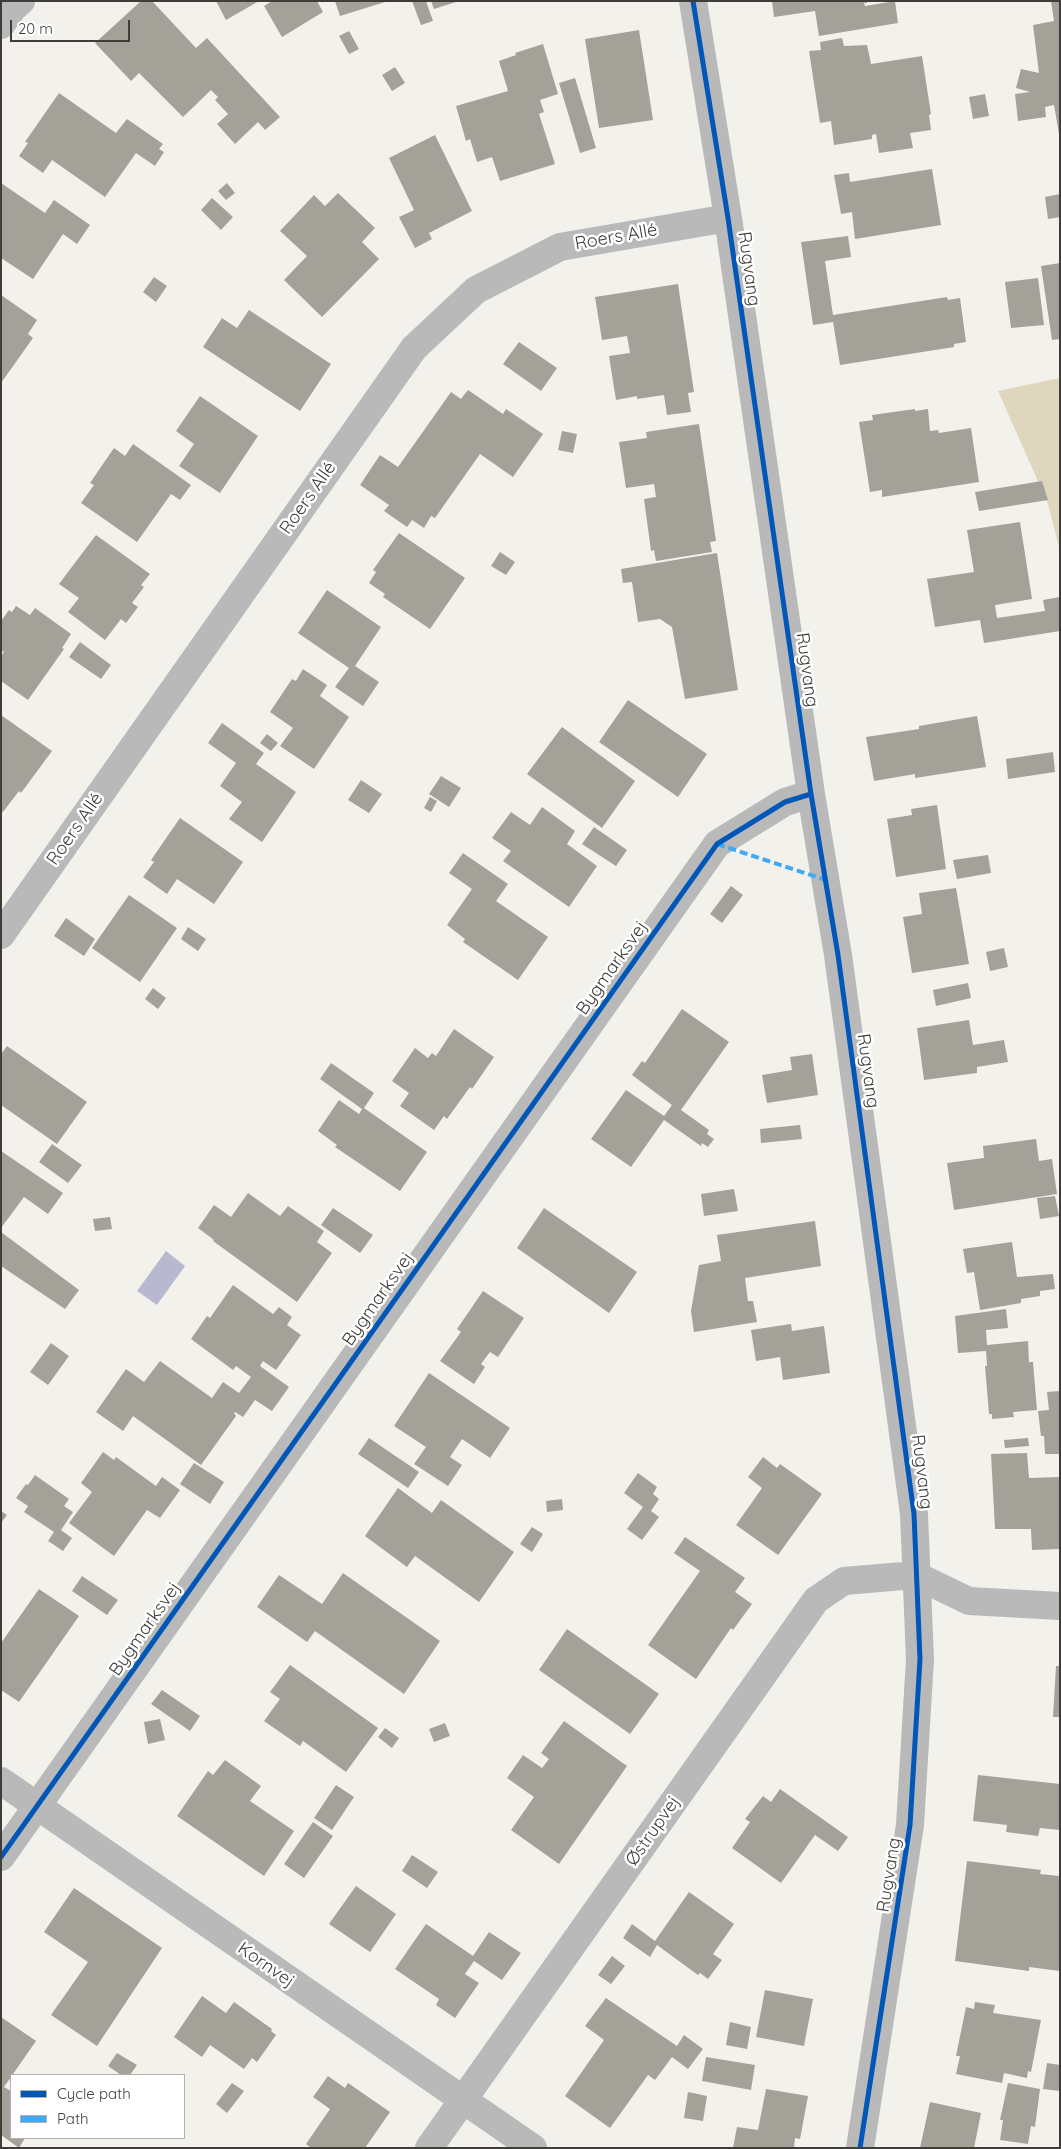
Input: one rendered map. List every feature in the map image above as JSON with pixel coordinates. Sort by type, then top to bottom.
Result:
[{"type":"street","points":[[1,25],[13,8],[21,1]]},
{"type":"street","name":"Rugvang","points":[[693,1],[728,218],[811,794],[838,955],[914,1514],[915,1575],[920,1659],[910,1825],[860,2148]]},
{"type":"street","name":"Roers Allé","points":[[1,935],[414,348],[476,290],[560,247],[728,218]]},
{"type":"street","name":"Bygmarksvej","points":[[1,1857],[717,844],[785,802],[811,794]]},
{"type":"street","points":[[915,1575],[970,1601],[1060,1606]]},
{"type":"street","name":"Østrupvej","points":[[429,2148],[816,1600],[844,1581],[915,1575]]},
{"type":"street","name":"Kornvej","points":[[1,1781],[533,2148]]},
{"type":"shaded area","points":[[1060,378],[1060,551],[1048,504],[998,391]]},
{"type":"water","points":[[166,1251],[185,1266],[157,1305],[137,1291]]},
{"type":"building","points":[[141,1],[152,1],[196,48],[207,38],[280,117],[265,130],[258,122],[235,144],[217,124],[228,114],[215,100],[218,97],[211,90],[183,117],[139,73],[131,81],[95,43]]},
{"type":"building","points":[[216,1],[259,1],[226,20]]},
{"type":"building","points":[[272,1],[317,1],[323,12],[282,37],[264,6]]},
{"type":"building","points":[[335,1],[385,1],[385,2],[340,16]]},
{"type":"building","points":[[412,1],[426,1],[433,21],[421,25]]},
{"type":"building","points":[[431,1],[456,1],[456,2],[434,9]]},
{"type":"building","points":[[772,1],[867,1],[867,3],[864,3],[865,6],[895,1],[898,23],[819,36],[815,11],[774,17]]},
{"type":"building","points":[[1051,1],[1060,1],[1059,134],[1054,105],[1045,107],[1046,117],[1018,121],[1015,94],[1030,92],[1016,88],[1021,69],[1039,73],[1033,25],[1054,21]]},
{"type":"building","points":[[639,30],[653,120],[599,128],[585,39]]},
{"type":"building","points":[[349,31],[359,49],[349,54],[339,36]]},
{"type":"building","points":[[842,38],[844,46],[867,45],[871,64],[922,56],[931,114],[929,115],[931,130],[910,133],[913,148],[879,153],[876,134],[872,135],[872,139],[834,145],[831,121],[820,123],[809,51],[821,50],[820,42]]},
{"type":"building","points":[[543,44],[558,94],[540,100],[544,112],[539,114],[555,164],[500,181],[492,157],[477,162],[470,139],[466,141],[456,106],[508,91],[499,61],[516,55],[515,53]]},
{"type":"building","points":[[395,67],[405,83],[392,91],[382,75]]},
{"type":"building","points":[[575,78],[596,148],[580,153],[559,83]]},
{"type":"building","points":[[59,93],[116,133],[127,119],[163,144],[159,149],[164,152],[155,166],[136,153],[105,197],[52,160],[43,173],[19,156],[28,143],[25,142]]},
{"type":"building","points":[[985,94],[989,116],[973,119],[969,97]]},
{"type":"building","points":[[435,135],[472,211],[429,233],[432,239],[415,248],[399,217],[414,210],[389,158]]},
{"type":"building","points":[[932,169],[941,225],[855,239],[852,212],[841,214],[834,175],[849,173],[850,182]]},
{"type":"building","points":[[1,183],[45,213],[54,200],[90,225],[77,244],[63,234],[33,279],[1,258]]},
{"type":"building","points":[[227,183],[235,193],[226,200],[218,191]]},
{"type":"building","points":[[338,193],[375,228],[362,242],[379,259],[322,317],[284,280],[307,256],[280,231],[314,195],[325,206]]},
{"type":"building","points":[[1060,194],[1060,217],[1048,219],[1045,197]]},
{"type":"building","points":[[212,198],[233,217],[221,230],[201,210]]},
{"type":"building","points":[[848,236],[851,257],[825,261],[833,315],[947,297],[948,300],[960,298],[966,342],[954,344],[954,347],[840,365],[833,322],[813,325],[801,242]]},
{"type":"building","points":[[1060,263],[1060,339],[1052,340],[1041,266]]},
{"type":"building","points":[[154,277],[167,286],[156,302],[143,292]]},
{"type":"building","points":[[1038,278],[1044,325],[1011,328],[1005,282]]},
{"type":"building","points":[[678,284],[694,392],[688,393],[691,412],[667,415],[664,395],[637,399],[637,396],[616,400],[609,356],[630,353],[627,336],[602,340],[595,297]]},
{"type":"building","points":[[1,295],[37,320],[28,334],[33,338],[1,383]]},
{"type":"building","points":[[249,310],[331,364],[300,411],[203,347],[222,318],[237,328]]},
{"type":"building","points":[[519,342],[557,368],[541,391],[503,364]]},
{"type":"building","points":[[468,390],[503,414],[506,409],[543,434],[513,477],[480,454],[435,518],[431,516],[424,528],[412,520],[407,527],[384,511],[389,505],[360,485],[380,455],[398,467],[451,392],[461,399]]},
{"type":"building","points":[[200,396],[258,436],[220,493],[179,466],[194,444],[176,431]]},
{"type":"building","points":[[915,409],[915,411],[928,409],[930,431],[938,430],[939,433],[971,428],[979,482],[882,497],[882,490],[870,492],[859,422],[873,420],[872,415]]},
{"type":"building","points":[[699,424],[716,541],[710,542],[712,552],[656,561],[654,550],[651,551],[644,499],[656,497],[654,484],[626,488],[619,442],[647,438],[646,432]]},
{"type":"building","points":[[562,431],[577,434],[573,453],[558,450]]},
{"type":"building","points":[[133,444],[191,485],[180,500],[171,494],[137,542],[81,503],[94,485],[90,483],[114,448],[125,456]]},
{"type":"building","points":[[1042,481],[1048,500],[979,511],[975,492]]},
{"type":"building","points":[[1020,522],[1032,599],[995,605],[997,618],[1045,611],[1043,600],[1060,597],[1060,631],[984,643],[980,620],[935,627],[927,579],[974,572],[967,530]]},
{"type":"building","points":[[399,533],[465,578],[430,629],[383,597],[385,594],[369,583],[376,572],[373,570]]},
{"type":"building","points":[[96,535],[150,574],[141,585],[144,587],[132,603],[138,607],[126,623],[121,619],[105,640],[68,612],[79,598],[59,584]]},
{"type":"building","points":[[500,552],[515,562],[506,575],[491,566]]},
{"type":"building","points":[[717,553],[738,690],[685,699],[672,627],[660,619],[638,622],[632,582],[623,583],[621,569]]},
{"type":"building","points":[[327,590],[381,627],[355,666],[379,682],[363,706],[335,687],[349,668],[298,633]]},
{"type":"building","points":[[16,606],[30,615],[35,608],[71,634],[62,648],[64,649],[28,700],[1,681],[1,656],[4,652],[1,650],[1,621],[9,610],[12,612]]},
{"type":"building","points":[[80,642],[111,665],[101,679],[69,657]]},
{"type":"building","points":[[303,669],[327,685],[320,696],[349,717],[314,769],[280,746],[293,728],[270,712],[292,679],[296,681]]},
{"type":"building","points":[[628,700],[707,754],[678,797],[599,742]]},
{"type":"building","points":[[1,715],[52,751],[21,793],[19,791],[3,812],[1,811]]},
{"type":"building","points":[[977,716],[986,767],[915,778],[915,774],[874,781],[866,737],[919,729],[919,726]]},
{"type":"building","points":[[222,723],[264,753],[256,764],[296,792],[262,842],[229,819],[242,802],[220,786],[236,763],[208,743]]},
{"type":"building","points":[[562,727],[635,781],[602,828],[527,774]]},
{"type":"building","points":[[267,734],[278,743],[271,751],[260,743]]},
{"type":"building","points":[[1053,752],[1055,772],[1008,779],[1006,759]]},
{"type":"building","points":[[441,776],[461,788],[449,807],[429,794]]},
{"type":"building","points":[[361,780],[382,794],[369,813],[348,800]]},
{"type":"building","points":[[430,797],[437,801],[431,812],[424,808]]},
{"type":"building","points":[[937,805],[946,869],[896,877],[887,819],[912,815],[911,809]]},
{"type":"building","points":[[542,807],[575,831],[567,844],[597,866],[569,907],[503,861],[511,851],[492,838],[511,812],[530,825]]},
{"type":"building","points":[[180,818],[243,862],[214,904],[177,879],[167,894],[143,877],[154,862],[151,860]]},
{"type":"building","points":[[594,827],[627,850],[616,866],[582,844]]},
{"type":"building","points":[[463,853],[508,884],[496,901],[548,937],[518,980],[463,942],[465,939],[447,925],[472,889],[449,873]]},
{"type":"building","points":[[988,855],[991,873],[957,879],[953,860]]},
{"type":"building","points":[[731,886],[743,895],[722,923],[710,914]]},
{"type":"building","points":[[956,888],[969,964],[912,973],[903,917],[922,914],[919,893]]},
{"type":"building","points":[[129,895],[177,928],[140,982],[92,948]]},
{"type":"building","points":[[66,918],[95,939],[84,956],[54,936]]},
{"type":"building","points":[[188,927],[206,939],[198,951],[181,939]]},
{"type":"building","points":[[1004,948],[1008,967],[990,971],[986,952]]},
{"type":"building","points":[[968,983],[971,998],[936,1006],[933,990]]},
{"type":"building","points":[[153,988],[166,998],[158,1009],[145,999]]},
{"type":"building","points":[[682,1009],[729,1042],[681,1110],[709,1130],[707,1134],[714,1139],[708,1147],[702,1143],[701,1146],[664,1120],[631,1167],[591,1139],[626,1090],[664,1116],[672,1105],[632,1075],[642,1061],[645,1063]]},
{"type":"building","points":[[969,1020],[973,1045],[1004,1040],[1008,1062],[977,1067],[977,1073],[924,1080],[917,1028]]},
{"type":"building","points":[[454,1029],[494,1057],[472,1089],[470,1087],[447,1119],[444,1116],[434,1130],[400,1106],[409,1093],[392,1081],[415,1048],[428,1058],[432,1053],[436,1056]]},
{"type":"building","points":[[7,1046],[87,1102],[57,1144],[1,1105],[1,1054]]},
{"type":"building","points":[[812,1054],[818,1095],[767,1103],[762,1075],[792,1070],[790,1057]]},
{"type":"building","points":[[331,1063],[374,1093],[364,1108],[427,1152],[400,1191],[335,1147],[337,1145],[318,1131],[339,1100],[359,1114],[362,1109],[320,1079]]},
{"type":"building","points":[[800,1125],[802,1139],[761,1143],[760,1129]]},
{"type":"building","points":[[1036,1139],[1039,1161],[1052,1159],[1057,1194],[954,1210],[947,1163],[984,1158],[983,1146]]},
{"type":"building","points":[[52,1144],[82,1165],[68,1183],[39,1162]]},
{"type":"building","points":[[1,1151],[63,1193],[48,1214],[24,1197],[1,1228]]},
{"type":"building","points":[[734,1189],[738,1211],[704,1216],[701,1194]]},
{"type":"building","points":[[248,1193],[280,1216],[288,1206],[324,1231],[317,1242],[332,1253],[297,1302],[198,1228],[214,1205],[231,1217]]},
{"type":"building","points":[[1055,1196],[1059,1216],[1040,1219],[1037,1198]]},
{"type":"building","points":[[333,1208],[373,1235],[360,1253],[321,1225]]},
{"type":"building","points":[[544,1208],[637,1272],[609,1313],[517,1248]]},
{"type":"building","points":[[110,1217],[112,1229],[95,1231],[93,1219]]},
{"type":"building","points":[[815,1221],[821,1266],[745,1278],[748,1301],[753,1301],[757,1322],[694,1332],[691,1311],[699,1265],[721,1261],[717,1235]]},
{"type":"building","points":[[1,1232],[79,1290],[65,1309],[1,1266]]},
{"type":"building","points":[[1012,1242],[1017,1277],[1053,1274],[1055,1289],[1040,1291],[1040,1296],[1021,1299],[1021,1303],[980,1310],[974,1272],[967,1273],[963,1249]]},
{"type":"building","points":[[233,1285],[273,1314],[279,1307],[292,1317],[287,1325],[301,1335],[276,1370],[263,1361],[260,1366],[289,1387],[272,1411],[255,1400],[243,1417],[235,1412],[236,1416],[201,1465],[133,1416],[123,1431],[96,1412],[126,1369],[144,1382],[160,1361],[212,1398],[223,1382],[239,1393],[251,1377],[236,1366],[233,1370],[191,1339],[207,1316],[210,1318]]},
{"type":"building","points":[[483,1291],[524,1318],[498,1357],[490,1352],[481,1364],[485,1367],[474,1384],[440,1361],[461,1332],[457,1329]]},
{"type":"building","points":[[1006,1309],[1008,1328],[986,1330],[987,1345],[1028,1341],[1029,1362],[1033,1362],[1037,1410],[1013,1412],[1014,1417],[992,1419],[992,1414],[989,1414],[985,1366],[987,1366],[986,1351],[958,1353],[955,1316]]},
{"type":"building","points":[[791,1324],[792,1331],[824,1326],[830,1373],[783,1380],[780,1357],[756,1361],[751,1330]]},
{"type":"building","points":[[51,1343],[69,1356],[48,1385],[30,1372]]},
{"type":"building","points":[[429,1373],[510,1428],[490,1458],[462,1439],[450,1457],[462,1465],[448,1486],[414,1464],[426,1447],[394,1426]]},
{"type":"building","points":[[1060,1391],[1060,1454],[1045,1454],[1044,1436],[1041,1436],[1038,1411],[1049,1410],[1047,1392]]},
{"type":"building","points":[[369,1438],[419,1472],[408,1488],[358,1454]]},
{"type":"building","points":[[1028,1438],[1029,1446],[1005,1448],[1004,1440]]},
{"type":"building","points":[[103,1452],[114,1460],[116,1457],[156,1486],[162,1477],[180,1490],[160,1518],[147,1510],[114,1556],[69,1523],[92,1492],[81,1483]]},
{"type":"building","points":[[1027,1453],[1029,1478],[1060,1477],[1060,1549],[1032,1550],[1031,1529],[995,1529],[991,1454]]},
{"type":"building","points":[[763,1457],[777,1468],[780,1464],[822,1494],[778,1555],[736,1525],[762,1488],[748,1477]]},
{"type":"building","points":[[194,1463],[224,1482],[210,1504],[180,1484]]},
{"type":"building","points":[[638,1473],[657,1487],[653,1494],[659,1499],[651,1511],[659,1517],[642,1540],[627,1529],[643,1507],[624,1493]]},
{"type":"building","points":[[35,1475],[69,1499],[64,1506],[73,1512],[61,1530],[72,1538],[63,1551],[48,1541],[54,1532],[24,1512],[28,1506],[16,1498]]},
{"type":"building","points":[[398,1488],[432,1513],[441,1500],[514,1552],[479,1602],[415,1556],[407,1567],[365,1536]]},
{"type":"building","points":[[562,1499],[563,1510],[547,1512],[546,1501]]},
{"type":"building","points":[[1,1511],[7,1515],[1,1523]]},
{"type":"building","points":[[532,1527],[543,1534],[532,1552],[520,1544]]},
{"type":"building","points":[[685,1537],[745,1578],[735,1592],[752,1604],[733,1630],[731,1628],[696,1679],[648,1645],[700,1571],[674,1553]]},
{"type":"building","points":[[343,1573],[440,1641],[404,1694],[315,1631],[307,1642],[257,1607],[279,1575],[322,1604]]},
{"type":"building","points":[[82,1576],[118,1600],[107,1615],[72,1591]]},
{"type":"building","points":[[39,1589],[79,1616],[19,1702],[1,1690],[1,1643]]},
{"type":"building","points":[[567,1629],[659,1694],[630,1734],[539,1670]]},
{"type":"building","points":[[290,1665],[378,1728],[346,1772],[303,1741],[300,1746],[264,1721],[280,1699],[270,1692]]},
{"type":"building","points":[[1056,1666],[1060,1666],[1060,1717],[1053,1717]]},
{"type":"building","points":[[162,1690],[200,1716],[190,1731],[151,1704]]},
{"type":"building","points":[[160,1719],[165,1740],[148,1744],[144,1722]]},
{"type":"building","points":[[564,1721],[627,1766],[559,1864],[511,1830],[534,1797],[507,1778],[523,1755],[542,1768],[549,1759],[541,1753]]},
{"type":"building","points":[[445,1723],[450,1736],[434,1742],[429,1729]]},
{"type":"building","points":[[385,1728],[399,1738],[392,1748],[378,1737]]},
{"type":"building","points":[[225,1760],[261,1786],[250,1801],[294,1831],[264,1876],[177,1816],[208,1771],[213,1775]]},
{"type":"building","points":[[978,1775],[1060,1784],[1060,1830],[1040,1828],[1038,1836],[1006,1832],[1007,1825],[973,1821]]},
{"type":"building","points":[[336,1785],[354,1797],[332,1830],[314,1818]]},
{"type":"building","points":[[780,1789],[848,1837],[838,1851],[815,1835],[781,1883],[732,1848],[750,1822],[745,1819],[763,1796],[771,1802]]},
{"type":"building","points":[[313,1822],[333,1836],[304,1878],[284,1864]]},
{"type":"building","points":[[412,1855],[438,1872],[427,1888],[402,1871]]},
{"type":"building","points":[[967,1861],[1041,1870],[1040,1874],[1060,1876],[1060,1971],[1029,1967],[1029,1971],[955,1961]]},
{"type":"building","points":[[356,1886],[396,1914],[370,1952],[329,1924]]},
{"type":"building","points":[[74,1888],[162,1948],[97,2046],[51,2015],[88,1962],[44,1932]]},
{"type":"building","points":[[689,1892],[734,1924],[713,1954],[722,1960],[708,1979],[700,1973],[698,1975],[657,1945],[650,1957],[623,1938],[632,1924],[655,1941]]},
{"type":"building","points":[[426,1924],[473,1956],[489,1932],[521,1953],[502,1980],[474,1961],[465,1974],[479,1983],[455,2018],[436,2005],[439,1999],[395,1969]]},
{"type":"building","points":[[612,1956],[625,1966],[611,1984],[598,1975]]},
{"type":"building","points":[[765,1990],[813,1999],[804,2046],[756,2037]]},
{"type":"building","points":[[202,1996],[226,2013],[234,2002],[272,2029],[271,2031],[276,2035],[257,2062],[252,2058],[244,2069],[210,2045],[202,2057],[174,2037]]},
{"type":"building","points":[[606,1998],[677,2046],[684,2035],[703,2049],[688,2069],[672,2057],[655,2080],[648,2075],[610,2128],[565,2096],[604,2040],[585,2026]]},
{"type":"building","points":[[975,2002],[995,2005],[993,2013],[1041,2020],[1031,2072],[1028,2071],[1027,2078],[1004,2073],[1002,2083],[956,2074],[960,2056],[956,2056],[966,2007],[974,2009]]},
{"type":"building","points":[[1,2017],[36,2041],[13,2074],[10,2074],[10,2078],[4,2087],[10,2090],[10,2139],[24,2139],[19,2148],[1,2135]]},
{"type":"building","points":[[730,2022],[751,2027],[747,2049],[726,2045]]},
{"type":"building","points":[[117,2053],[137,2065],[131,2074],[120,2074],[108,2066]]},
{"type":"building","points":[[706,2057],[755,2065],[751,2090],[702,2081]]},
{"type":"building","points":[[1047,2063],[1060,2065],[1060,2091],[1043,2089]]},
{"type":"building","points":[[328,2076],[345,2088],[348,2083],[390,2112],[365,2148],[311,2148],[306,2144],[330,2109],[313,2097]]},
{"type":"building","points":[[232,2083],[244,2091],[227,2113],[216,2104]]},
{"type":"building","points":[[1008,2083],[1040,2089],[1035,2127],[1031,2126],[1028,2144],[1000,2140],[1003,2120],[1000,2120]]},
{"type":"building","points":[[766,2089],[808,2096],[800,2139],[795,2138],[794,2148],[733,2148],[737,2127],[758,2130]]},
{"type":"building","points":[[688,2092],[707,2096],[703,2121],[684,2118]]},
{"type":"building","points":[[930,2102],[981,2113],[974,2148],[920,2148]]},
{"type":"marked path","points":[[717,844],[826,880]]},
{"type":"cycle path","points":[[693,1],[728,218],[811,794],[838,955],[914,1514],[920,1659],[910,1825],[860,2148]]},
{"type":"cycle path","points":[[1,1857],[717,844],[785,802],[811,794]]}]
